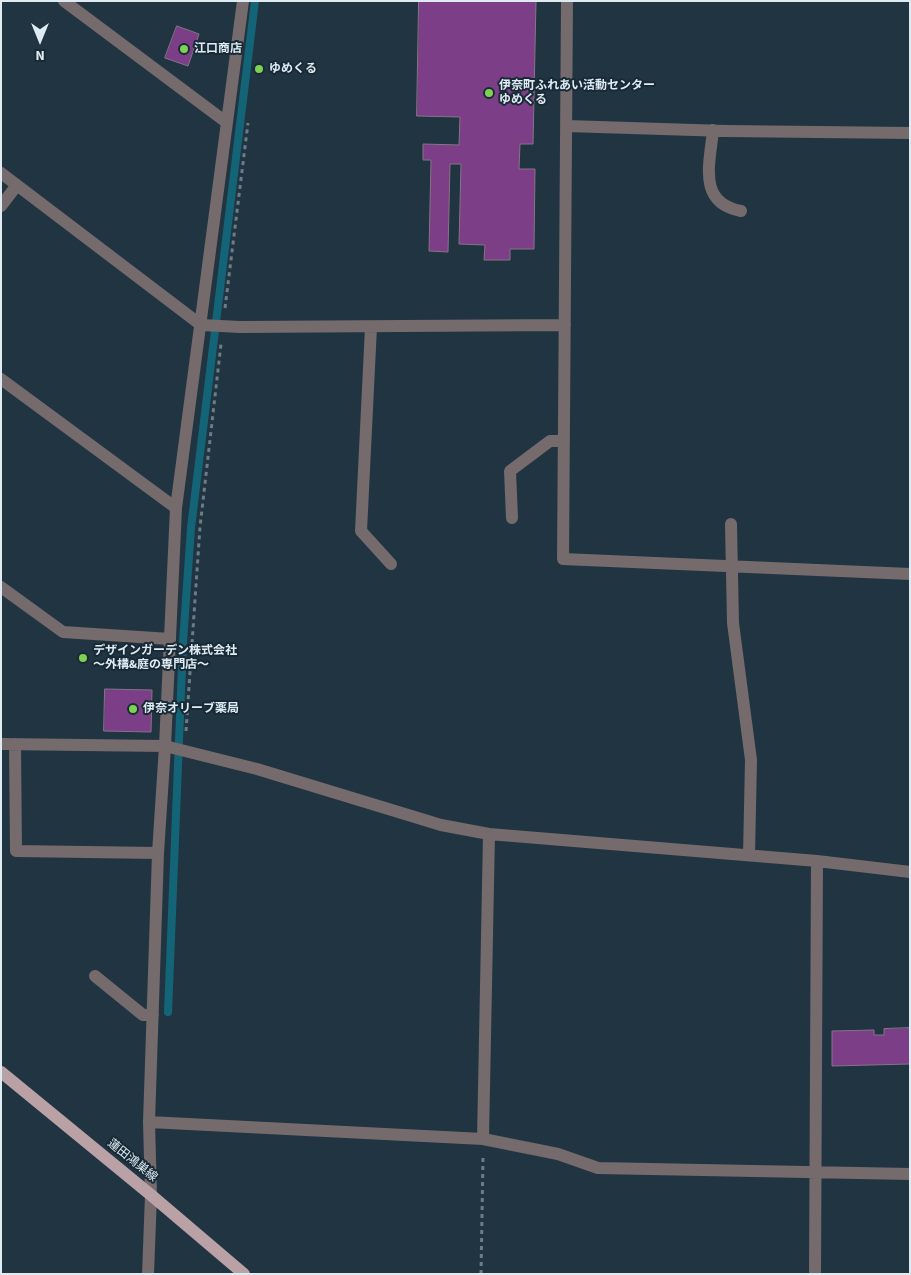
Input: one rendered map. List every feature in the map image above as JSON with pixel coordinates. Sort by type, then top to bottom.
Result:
[{"type":"main road","name":"蓮田鴻巣線","points":[[1,1072],[244,1274]]},
{"type":"street","points":[[148,1274],[151,1195],[150,1122],[158,853],[176,508],[226,122],[244,1]]},
{"type":"street","points":[[567,1],[563,559],[910,574]]},
{"type":"street","points":[[71,3],[226,122]]},
{"type":"street","points":[[567,126],[910,133]]},
{"type":"street","points":[[713,130],[708,182],[715,198],[728,209],[741,211]]},
{"type":"street","points":[[1,172],[200,325],[223,327],[371,327],[565,325]]},
{"type":"street","points":[[1,206],[17,185]]},
{"type":"street","points":[[371,327],[361,531],[391,564]]},
{"type":"street","points":[[1,379],[176,508]]},
{"type":"street","points":[[512,518],[510,471],[550,441],[564,442]]},
{"type":"street","points":[[731,524],[733,623],[751,760],[750,855]]},
{"type":"street","points":[[1,587],[63,632],[170,639]]},
{"type":"street","points":[[1,744],[165,746],[258,768],[441,825],[488,834],[818,861],[910,872]]},
{"type":"street","points":[[15,744],[16,851],[158,853]]},
{"type":"street","points":[[483,1139],[488,834]]},
{"type":"street","points":[[815,1274],[818,861]]},
{"type":"street","points":[[95,976],[143,1015],[153,1015]]},
{"type":"street","points":[[150,1122],[483,1139],[558,1154],[598,1168],[910,1174]]},
{"type":"path","points":[[186,733],[200,527],[248,120]]},
{"type":"path","points":[[481,1274],[483,1139]]},
{"type":"building","points":[[419,1],[536,1],[533,144],[520,144],[519,169],[535,169],[534,249],[510,249],[510,260],[484,260],[485,245],[459,244],[461,164],[450,164],[448,252],[429,251],[431,160],[423,160],[423,144],[459,145],[460,117],[417,116]]},
{"type":"building","points":[[177,26],[199,34],[188,66],[165,58]]},
{"type":"building","points":[[105,689],[152,690],[151,732],[104,731]]},
{"type":"building","points":[[910,1028],[910,1064],[832,1066],[832,1031],[874,1030],[874,1035],[884,1035],[884,1029]]},
{"type":"waterway","points":[[168,1012],[183,642],[191,528],[255,1]]},
{"type":"place","name":"江口商店","points":[[184,49]]},
{"type":"place","name":"ゆめくる","points":[[259,69]]},
{"type":"place","name":"伊奈町ふれあい活動センター ゆめくる","points":[[489,93]]},
{"type":"place","name":"デザインガーデン株式会社 ～外構&庭の専門店～","points":[[83,658]]},
{"type":"place","name":"伊奈オリーブ薬局","points":[[133,709]]}]
